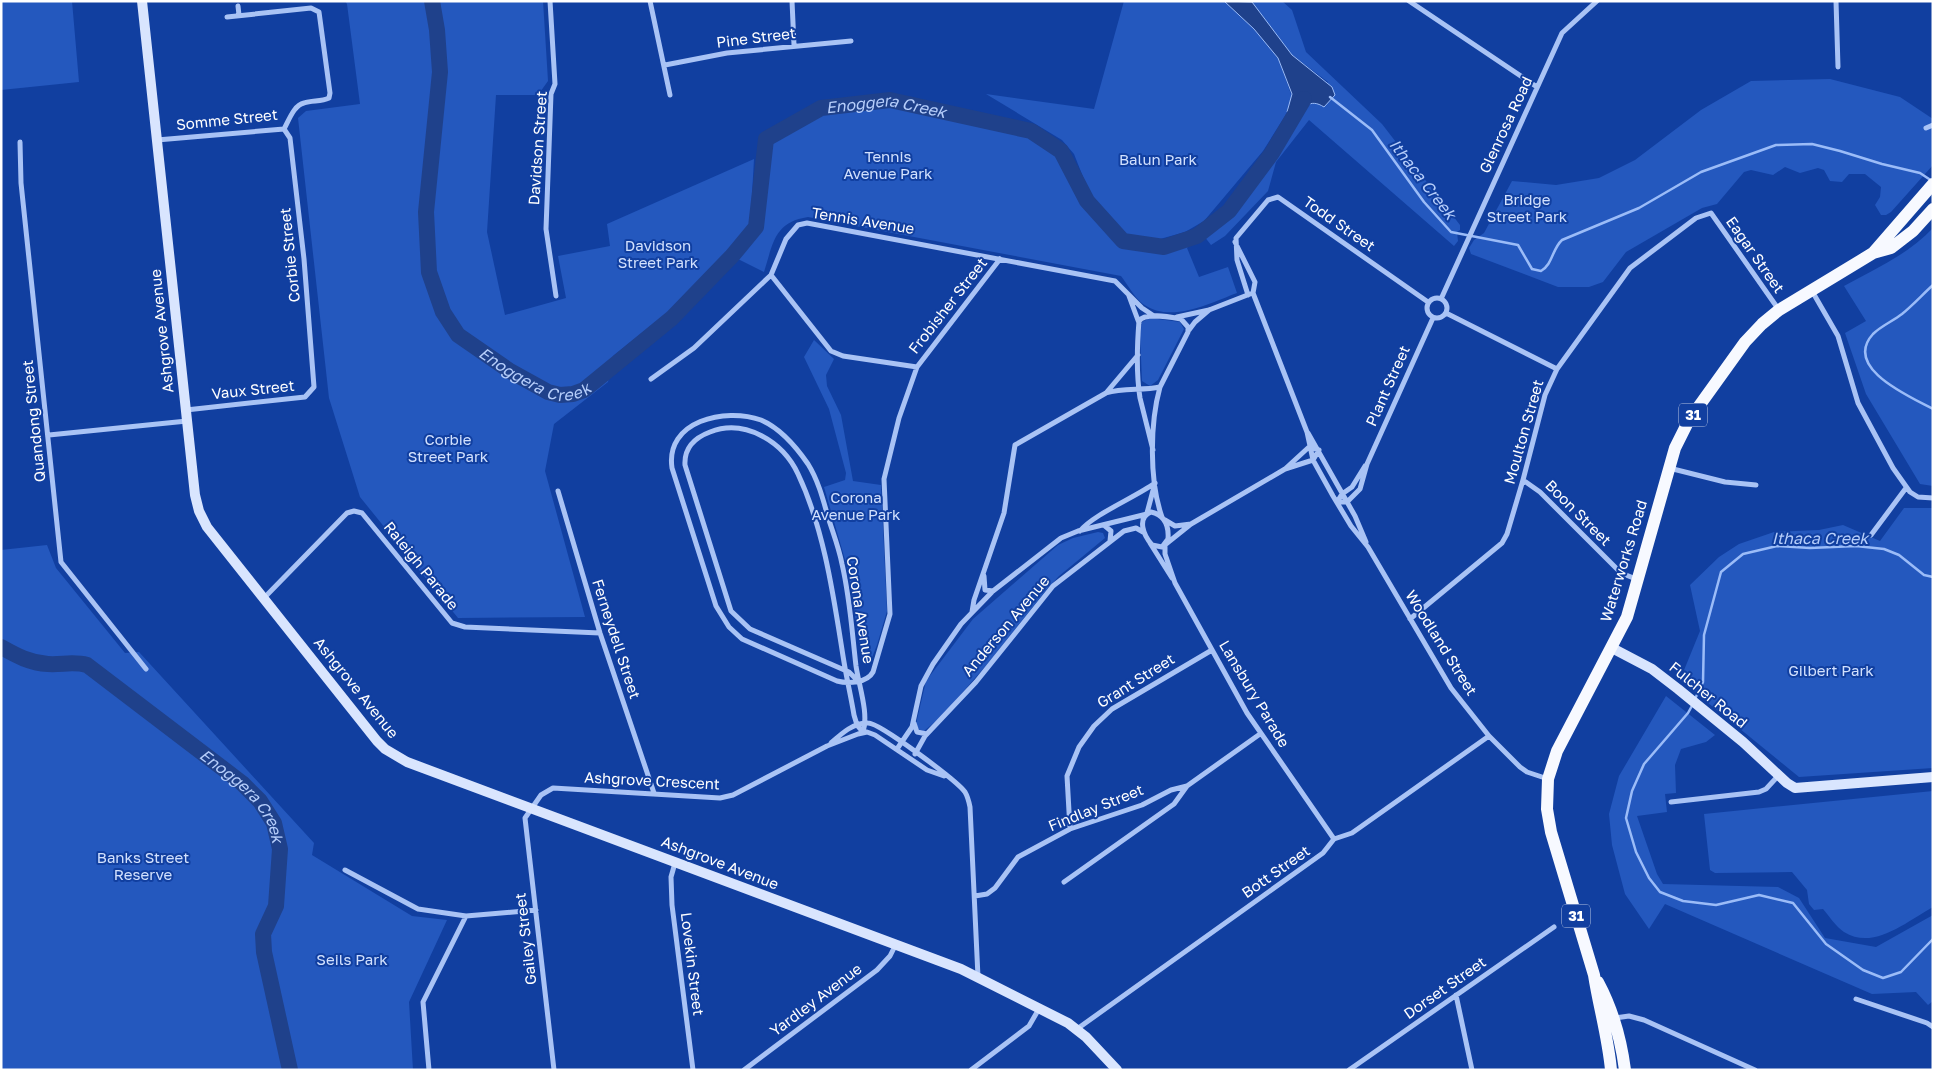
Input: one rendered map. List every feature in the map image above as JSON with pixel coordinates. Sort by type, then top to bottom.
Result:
[{"type":"main road","name":"Ashgrove Avenue","points":[[142,1],[186,416],[195,495],[199,511],[207,527],[384,749],[408,762],[533,807],[675,863],[896,944],[978,978],[1040,1007],[1077,1030],[1117,1070]]},
{"type":"main road","name":"Waterworks Road","points":[[1873,253],[1930,187]]},
{"type":"main road","name":"Waterworks Road","points":[[1611,1070],[1607,998],[1594,975],[1551,832],[1547,809],[1548,779],[1557,751],[1627,617],[1668,467],[1689,420],[1753,333],[1779,310],[1873,253],[1891,248],[1913,231],[1933,209]]},
{"type":"main road","name":"Fulcher Road","points":[[1612,648],[1648,667],[1678,689],[1790,786],[1803,789],[1933,777]]},
{"type":"main road","name":"Waterworks Road","points":[[1609,1020],[1620,1039],[1624,1070]]},
{"type":"street","name":"Davidson Street","points":[[550,1],[555,78],[552,94],[546,229],[556,296]]},
{"type":"street","points":[[650,1],[670,95]]},
{"type":"street","points":[[792,1],[794,45]]},
{"type":"street","points":[[1409,1],[1537,87]]},
{"type":"street","name":"Glenrosa Road","points":[[1441,299],[1562,33],[1597,1]]},
{"type":"street","points":[[1836,1],[1838,67]]},
{"type":"street","points":[[238,6],[239,15]]},
{"type":"street","name":"Somme Street","points":[[157,140],[284,129],[297,106],[302,103],[328,98],[330,92],[319,12],[311,8],[227,17]]},
{"type":"street","name":"Pine Street","points":[[665,65],[727,52],[851,41]]},
{"type":"street","points":[[1926,128],[1933,125]]},
{"type":"street","name":"Corbie Street","points":[[284,129],[290,138],[314,382]]},
{"type":"street","name":"Quandong Street","points":[[20,142],[21,183],[61,562],[146,669]]},
{"type":"street","name":"Todd Street","points":[[1240,231],[1269,199],[1281,198],[1428,302]]},
{"type":"street","name":"Eagar Street","points":[[1711,213],[1779,310]]},
{"type":"street","name":"Moulton Street","points":[[1410,619],[1502,543],[1507,534],[1523,480],[1545,395],[1557,369],[1630,268],[1696,218],[1711,213]]},
{"type":"street","name":"Tennis Avenue","points":[[650,379],[694,348],[771,274],[786,239],[798,225],[807,223],[1115,281],[1120,284],[1129,296],[1154,316]]},
{"type":"street","name":"Woodland Street","points":[[1240,231],[1236,242],[1237,260],[1306,432],[1313,460],[1337,502],[1368,547],[1452,688],[1489,736],[1524,770],[1548,779]]},
{"type":"street","name":"Woodland Street","points":[[1236,242],[1255,282],[1250,294]]},
{"type":"street","name":"Frobisher Street","points":[[858,681],[872,675],[890,619],[884,470],[917,367],[1000,259]]},
{"type":"street","points":[[771,274],[831,351],[843,356],[917,367]]},
{"type":"street","points":[[1812,290],[1838,336],[1858,403],[1906,488],[1918,497],[1933,498]]},
{"type":"street","points":[[1174,318],[1210,310],[1250,294]]},
{"type":"street","name":"Tennis Avenue","points":[[1129,296],[1139,325]]},
{"type":"street","points":[[1434,298],[1441,299],[1446,305],[1446,313],[1440,318],[1433,318],[1427,311],[1428,302],[1434,298]]},
{"type":"street","points":[[1152,450],[1160,387],[1188,332],[1195,322],[1210,310]]},
{"type":"street","points":[[1446,313],[1557,369]]},
{"type":"street","points":[[1165,545],[1169,535],[1155,483],[1152,450],[1139,390],[1139,325],[1142,317],[1174,318],[1186,322],[1188,332]]},
{"type":"street","name":"Plant Street","points":[[1337,502],[1342,494],[1352,488],[1367,464],[1433,318]]},
{"type":"street","points":[[1106,394],[1138,354]]},
{"type":"street","name":"Vaux Street","points":[[186,416],[306,397],[311,392],[314,382]]},
{"type":"street","points":[[972,612],[1004,513],[1015,445],[1106,394],[1121,390],[1160,387]]},
{"type":"street","name":"Corona Avenue","points":[[848,683],[833,679],[742,639],[720,615],[670,457],[675,440],[695,424],[708,419],[737,414],[762,420],[782,435],[808,464],[817,483],[841,558],[850,612],[858,681],[866,723]]},
{"type":"street","points":[[49,435],[186,416]]},
{"type":"street","name":"Corona Avenue","points":[[846,671],[750,629],[731,611],[686,474],[684,458],[690,445],[710,432],[744,428],[754,431],[769,440],[788,458],[802,486],[826,562],[857,725]]},
{"type":"street","name":"Woodland Street","points":[[1306,432],[1319,450],[1347,502],[1368,547]]},
{"type":"street","points":[[1155,483],[1143,522],[1143,532],[1154,546],[1160,547],[1191,524],[1285,469],[1309,448],[1319,450],[1313,460],[1285,469]]},
{"type":"street","name":"Plant Street","points":[[1347,502],[1360,489],[1367,464]]},
{"type":"street","points":[[1668,467],[1725,482],[1756,485]]},
{"type":"street","points":[[676,479],[686,474]]},
{"type":"street","name":"Boon Street","points":[[1523,480],[1540,492],[1621,573],[1638,580]]},
{"type":"street","name":"Anderson Avenue","points":[[1080,531],[1088,523],[1136,497],[1155,483]]},
{"type":"street","points":[[1871,535],[1906,488]]},
{"type":"street","name":"Ferneydell Street","points":[[558,492],[600,633],[654,793]]},
{"type":"street","points":[[1337,502],[1347,502]]},
{"type":"street","name":"Raleigh Parade","points":[[264,598],[347,513],[354,511],[362,513],[452,624],[465,627],[600,633]]},
{"type":"street","points":[[1147,514],[1154,512],[1175,526],[1191,524]]},
{"type":"street","name":"Anderson Avenue","points":[[897,749],[910,732],[921,688],[926,676],[952,635],[993,591],[1056,541],[1080,531],[1147,514]]},
{"type":"street","points":[[1104,526],[1111,531],[1110,542]]},
{"type":"street","name":"Anderson Avenue","points":[[912,759],[928,734],[976,682],[1055,584],[1129,529],[1137,528],[1143,532]]},
{"type":"street","name":"Lansbury Parade","points":[[1147,539],[1175,583],[1260,734],[1334,840]]},
{"type":"street","name":"Lansbury Parade","points":[[1165,545],[1165,554],[1175,583]]},
{"type":"street","points":[[985,571],[984,588],[987,591],[993,591]]},
{"type":"street","name":"Grant Street","points":[[1070,829],[1067,776],[1079,747],[1094,726],[1112,709],[1212,650]]},
{"type":"street","points":[[846,671],[858,681]]},
{"type":"street","points":[[848,683],[858,681]]},
{"type":"street","points":[[914,721],[917,732],[928,734]]},
{"type":"street","points":[[863,732],[866,723],[874,724],[902,742],[963,790],[969,801],[978,978]]},
{"type":"street","name":"Ashgrove Crescent","points":[[827,746],[845,731],[866,723]]},
{"type":"street","points":[[857,725],[863,732],[872,734],[929,770],[944,776]]},
{"type":"street","name":"Ashgrove Crescent","points":[[533,807],[541,795],[553,788],[726,797],[827,746],[863,732]]},
{"type":"street","name":"Findlay Street","points":[[1064,882],[1174,804],[1187,786],[1260,734]]},
{"type":"street","name":"Bott Street","points":[[1077,1030],[1323,854],[1334,840],[1352,833],[1489,736]]},
{"type":"street","points":[[1671,802],[1755,793],[1766,789],[1778,776]]},
{"type":"street","name":"Findlay Street","points":[[975,896],[987,894],[995,888],[1018,857],[1070,829],[1142,805],[1171,790],[1187,786]]},
{"type":"street","name":"Gailey Street","points":[[533,807],[525,818],[554,1070]]},
{"type":"street","name":"Lovekin Street","points":[[675,863],[671,877],[672,905],[693,1070]]},
{"type":"street","points":[[345,870],[418,909],[466,916],[536,910]]},
{"type":"street","points":[[429,1070],[423,1002],[466,916]]},
{"type":"street","name":"Dorset Street","points":[[1349,1070],[1554,927]]},
{"type":"street","name":"Yardley Avenue","points":[[744,1070],[877,970],[890,956],[896,944]]},
{"type":"street","points":[[1456,995],[1472,1070]]},
{"type":"street","points":[[1856,999],[1927,1023],[1933,1027]]},
{"type":"street","points":[[971,1070],[1029,1026],[1040,1007]]},
{"type":"street","points":[[1609,1020],[1629,1016],[1644,1020],[1756,1070]]},
{"type":"green space","points":[[1,1],[72,1],[79,82],[1,90]]},
{"type":"green space","name":"Corbie Street Park","points":[[345,1],[543,1],[548,81],[538,95],[496,95],[487,232],[505,315],[566,298],[558,256],[610,246],[607,224],[754,159],[750,230],[672,309],[613,356],[608,382],[554,424],[545,471],[585,617],[458,618],[360,497],[329,398],[298,118],[306,111],[360,104],[347,4]]},
{"type":"green space","name":"Balun Park","points":[[1124,1],[1224,1],[1271,47],[1278,58],[1292,97],[1290,108],[1263,151],[1204,221],[1185,232],[1160,239],[1142,240],[1123,234],[1089,192],[1074,154],[1062,140],[986,94],[1094,109]]},
{"type":"green space","points":[[1251,1],[1282,1],[1292,10],[1306,52],[1382,124],[1460,225],[1460,230],[1457,232],[1458,241],[1454,246],[1309,120],[1276,162],[1268,191],[1225,236],[1211,245],[1204,236],[1220,222],[1246,192],[1302,108],[1309,103],[1318,103],[1328,82],[1292,55]]},
{"type":"green space","name":"Bridge Street Park","points":[[1830,79],[1900,97],[1933,119],[1933,165],[1891,212],[1886,215],[1881,215],[1875,205],[1880,197],[1881,187],[1865,174],[1849,174],[1842,182],[1830,181],[1824,170],[1818,168],[1800,173],[1785,167],[1773,175],[1751,170],[1744,172],[1717,204],[1702,208],[1626,252],[1603,282],[1589,287],[1558,287],[1471,254],[1469,248],[1474,240],[1484,233],[1512,181],[1556,185],[1599,178],[1635,160],[1701,110],[1751,81]]},
{"type":"green space","name":"Tennis Avenue Park","points":[[890,100],[1031,131],[1061,151],[1087,201],[1123,241],[1164,247],[1197,236],[1187,248],[1199,277],[1228,267],[1237,293],[1190,310],[1166,312],[1154,310],[1140,301],[1121,276],[808,217],[788,224],[782,229],[773,244],[764,272],[732,256],[756,227],[766,139],[821,108]]},
{"type":"green space","points":[[1933,228],[1933,486],[1920,484],[1866,394],[1845,333],[1866,321],[1844,286],[1913,246]]},
{"type":"green space","points":[[1150,318],[1180,322],[1184,329],[1158,380],[1150,386],[1142,381],[1140,335],[1142,322]]},
{"type":"green space","name":"Corona Avenue Park","points":[[814,340],[834,359],[826,375],[827,386],[841,415],[853,481],[881,485],[887,611],[877,645],[871,660],[866,665],[862,662],[848,570],[824,487],[845,480],[846,473],[829,409],[804,357]]},
{"type":"green space","name":"Gilbert Park","points":[[1904,508],[1933,508],[1933,768],[1799,777],[1680,680],[1700,631],[1690,585],[1719,557],[1739,544],[1774,532],[1819,530],[1843,525],[1880,541]]},
{"type":"green space","points":[[1098,532],[1103,533],[1105,538],[1059,576],[1047,589],[989,662],[942,716],[924,731],[919,730],[916,724],[926,681],[973,619],[1058,545],[1073,538]]},
{"type":"green space","name":"Banks Street Reserve","points":[[47,545],[56,568],[125,653],[139,652],[314,843],[312,855],[412,916],[447,920],[409,1002],[413,1070],[1,1070],[1,550]]},
{"type":"green space","points":[[1666,696],[1715,735],[1706,742],[1681,749],[1675,765],[1676,793],[1665,794],[1667,812],[1637,816],[1657,874],[1663,884],[1778,887],[1799,898],[1825,938],[1876,947],[1933,915],[1933,1001],[1928,1005],[1916,992],[1872,994],[1665,904],[1649,929],[1625,894],[1612,845],[1609,814],[1619,776]]},
{"type":"green space","points":[[1933,791],[1933,907],[1890,932],[1867,938],[1855,937],[1844,932],[1823,909],[1814,910],[1809,904],[1807,890],[1792,872],[1715,873],[1710,870],[1704,814]]},
{"type":"shaded area","points":[[1224,1],[1252,2],[1292,55],[1332,87],[1335,95],[1324,107],[1315,103],[1307,105],[1295,118],[1287,112],[1292,94],[1278,58],[1254,29]]},
{"type":"waterway","name":"Enoggera Creek","points":[[432,1],[437,30],[440,72],[426,212],[429,272],[443,312],[458,335],[510,371],[548,392],[560,395],[573,394],[584,390],[672,318],[732,256],[756,227],[766,139],[821,108],[890,100],[1031,131],[1061,151],[1087,201],[1123,241],[1164,247],[1197,236],[1229,211],[1272,153],[1304,99]]},
{"type":"waterway","name":"Ithaca Creek","points":[[1330,97],[1372,130],[1424,202],[1451,232],[1518,245],[1532,269],[1541,271],[1548,264],[1562,240],[1639,208],[1701,172],[1776,145],[1812,144],[1920,173],[1932,181]]},
{"type":"waterway","name":"Ithaca Creek","points":[[1933,285],[1902,314],[1873,334],[1866,346],[1866,358],[1873,370],[1883,380],[1933,409]]},
{"type":"waterway","name":"Ithaca Creek","points":[[1695,699],[1703,682],[1704,635],[1721,572],[1743,554],[1777,546],[1810,548],[1856,546],[1884,549],[1899,555],[1924,575],[1933,577]]},
{"type":"waterway","name":"Enoggera Creek","points":[[1,647],[29,661],[87,665],[242,783],[260,801],[274,823],[280,849],[276,906],[263,934],[264,952],[290,1070]]},
{"type":"waterway","name":"Ithaca Creek","points":[[1693,704],[1688,713],[1644,764],[1632,791],[1626,818],[1636,852],[1649,878],[1660,892],[1683,901],[1716,905],[1759,895],[1793,903],[1826,944],[1863,970],[1883,978],[1901,972],[1933,939]]},
{"type":"park label","name":"Davidson Street Park","points":[[658,254]]},
{"type":"park label","name":"Seils Park","points":[[352,960]]}]
